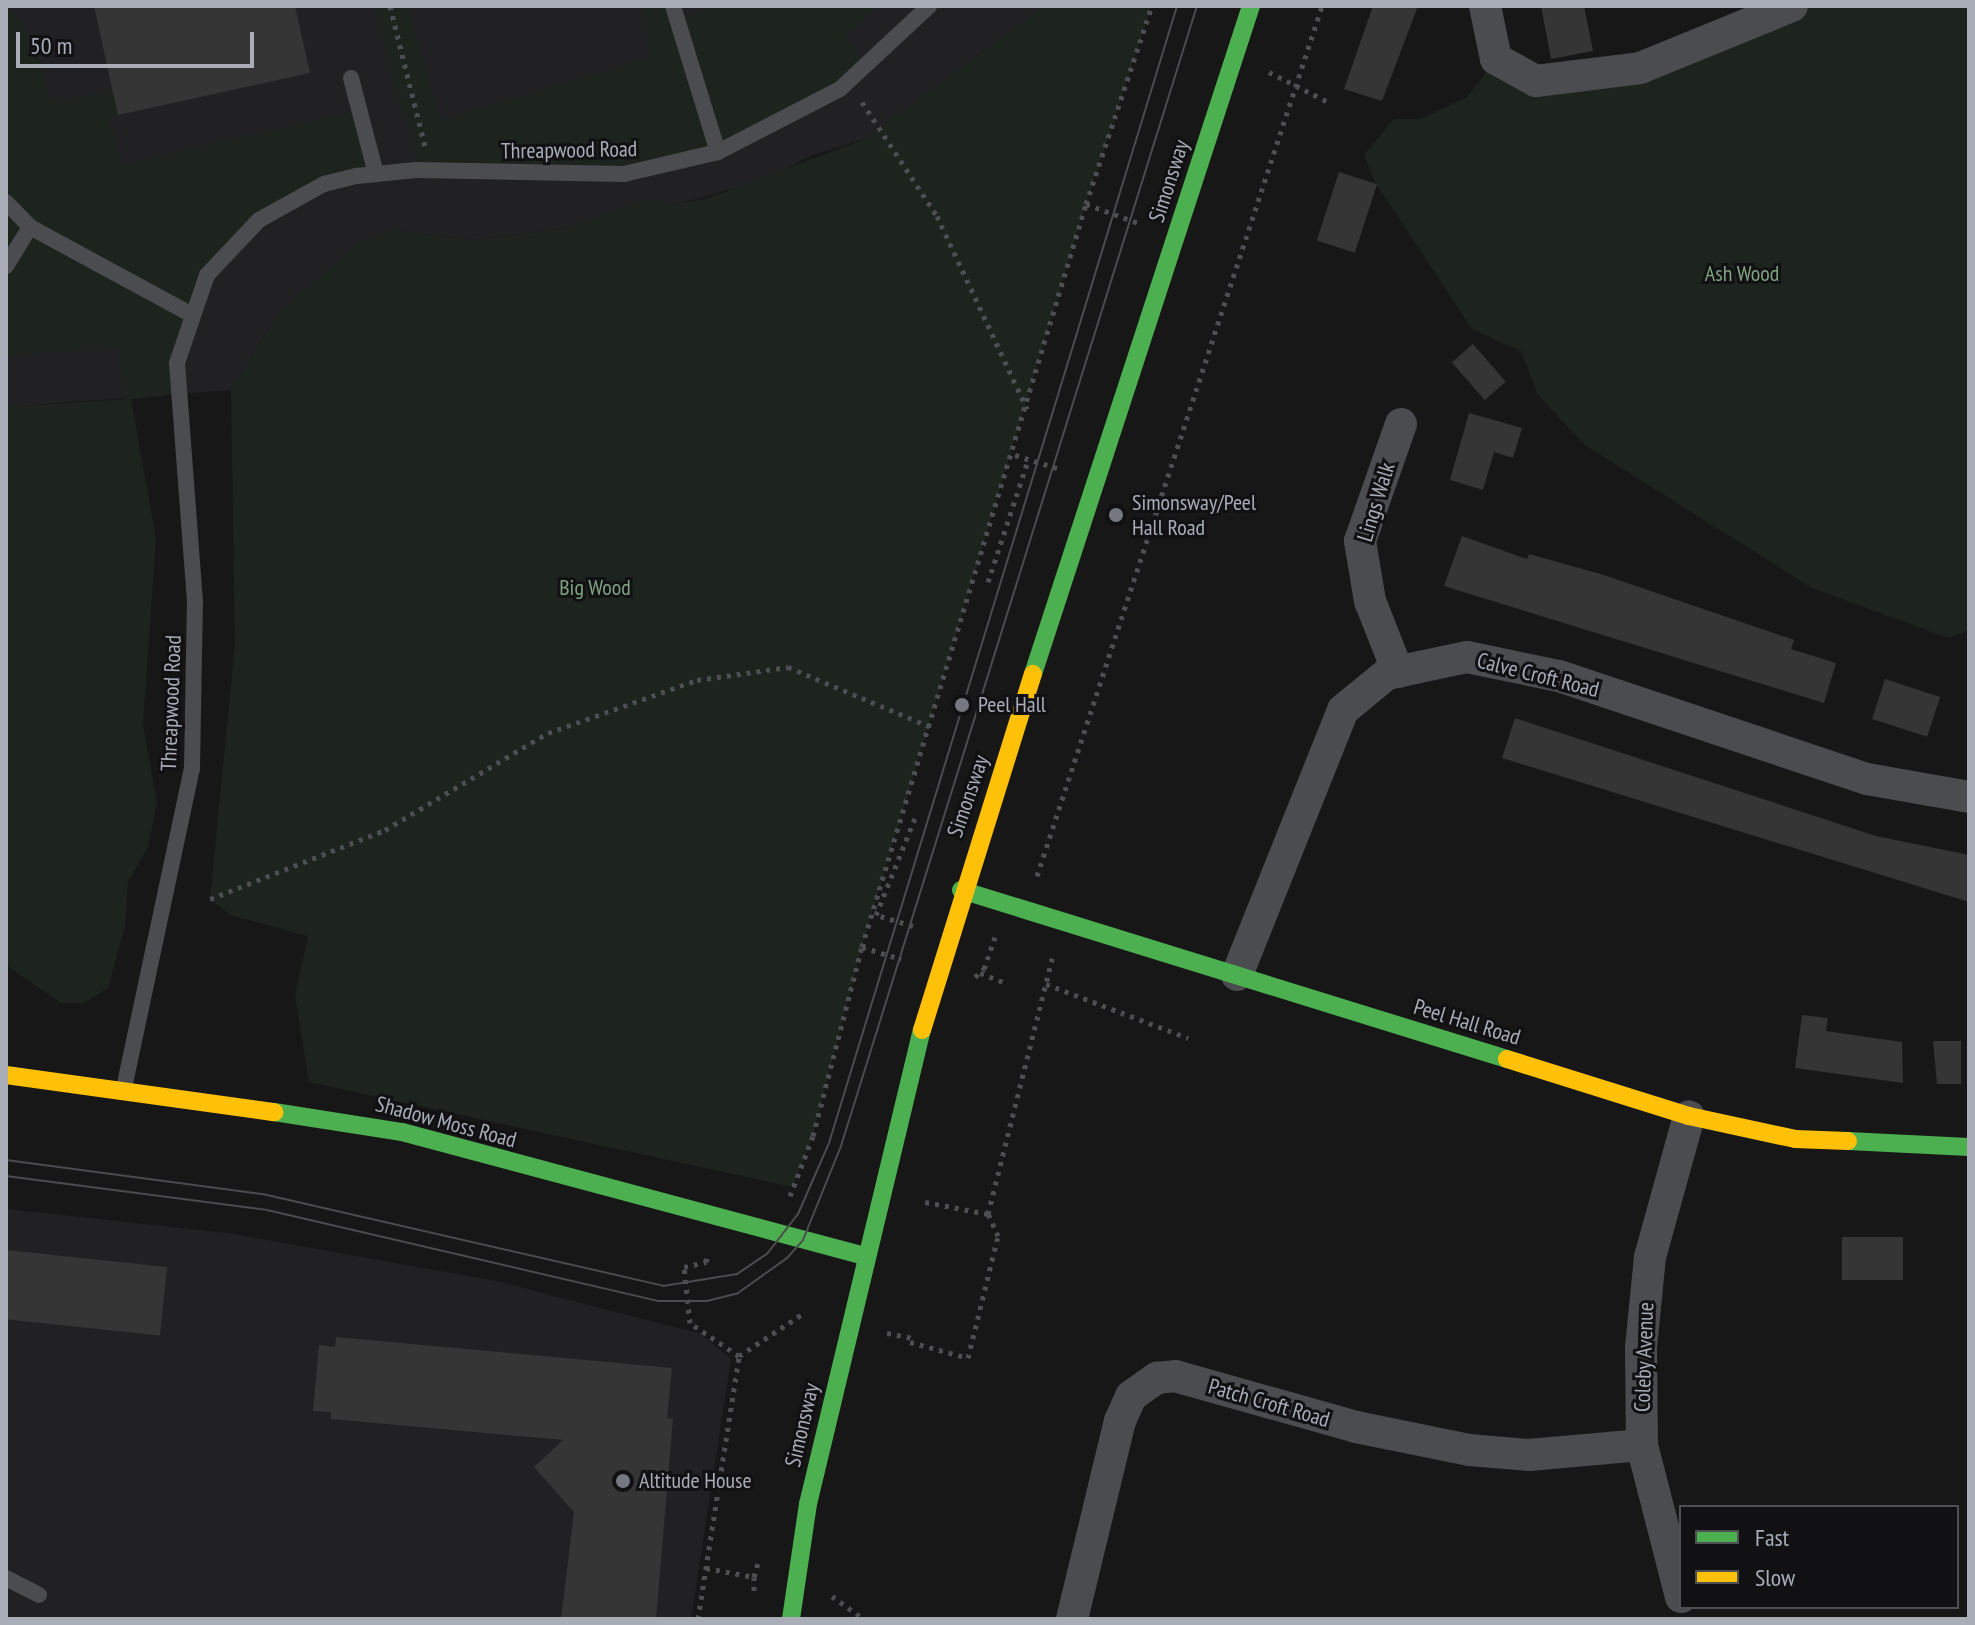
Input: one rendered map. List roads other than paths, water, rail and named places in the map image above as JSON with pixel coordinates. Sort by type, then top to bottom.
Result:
[{"type":"street","name":"Simonsway","points":[[791,1619],[808,1504],[866,1256],[961,890],[1106,466],[1251,6]]},
{"type":"street","points":[[1485,6],[1496,59],[1536,81],[1640,68],[1792,6]]},
{"type":"street","name":"Lings Walk","points":[[1398,672],[1370,601],[1360,541],[1401,424]]},
{"type":"street","name":"Calve Croft Road","points":[[1237,975],[1343,710],[1398,672],[1467,657],[1559,676],[1867,779],[1969,797]]},
{"type":"street","name":"Peel Hall Road","points":[[961,890],[1689,1116],[1795,1139],[1931,1150],[1969,1147]]},
{"type":"street","name":"Shadow Moss Road","points":[[6,1075],[402,1132],[580,1184],[866,1256]]},
{"type":"street","name":"Coleby Avenue","points":[[1679,1589],[1642,1445],[1650,1257],[1689,1116]]},
{"type":"street","name":"Patch Croft Road","points":[[1072,1619],[1120,1421],[1131,1396],[1157,1378],[1175,1376],[1356,1427],[1469,1450],[1529,1455],[1642,1445]]},
{"type":"lane","name":"Threapwood Road","points":[[124,1090],[192,769],[195,602],[177,363],[190,314],[207,275],[259,220],[324,184],[376,174],[431,170],[624,174],[718,152],[798,114],[847,81],[929,6]]},
{"type":"lane","points":[[676,14],[718,152]]},
{"type":"lane","points":[[351,78],[376,174]]},
{"type":"lane","points":[[6,202],[30,227],[190,314]]},
{"type":"lane","points":[[6,266],[30,227]]},
{"type":"lane","points":[[6,1578],[39,1595]]},
{"type":"tram line","points":[[6,1160],[267,1195],[663,1286],[737,1274],[767,1254],[798,1214],[829,1143],[1177,6]]},
{"type":"tram line","points":[[6,1176],[267,1210],[658,1301],[707,1301],[738,1293],[787,1258],[803,1240],[841,1146],[1197,6]]},
{"type":"place","name":"Simonsway/Peel Hall Road","points":[[1116,515]]},
{"type":"place","name":"Peel Hall","points":[[962,705]]},
{"type":"place","name":"Altitude House","points":[[623,1481]]},
{"type":"park label","name":"Ash Wood","points":[[1742,274]]},
{"type":"park label","name":"Big Wood","points":[[595,588]]}]
